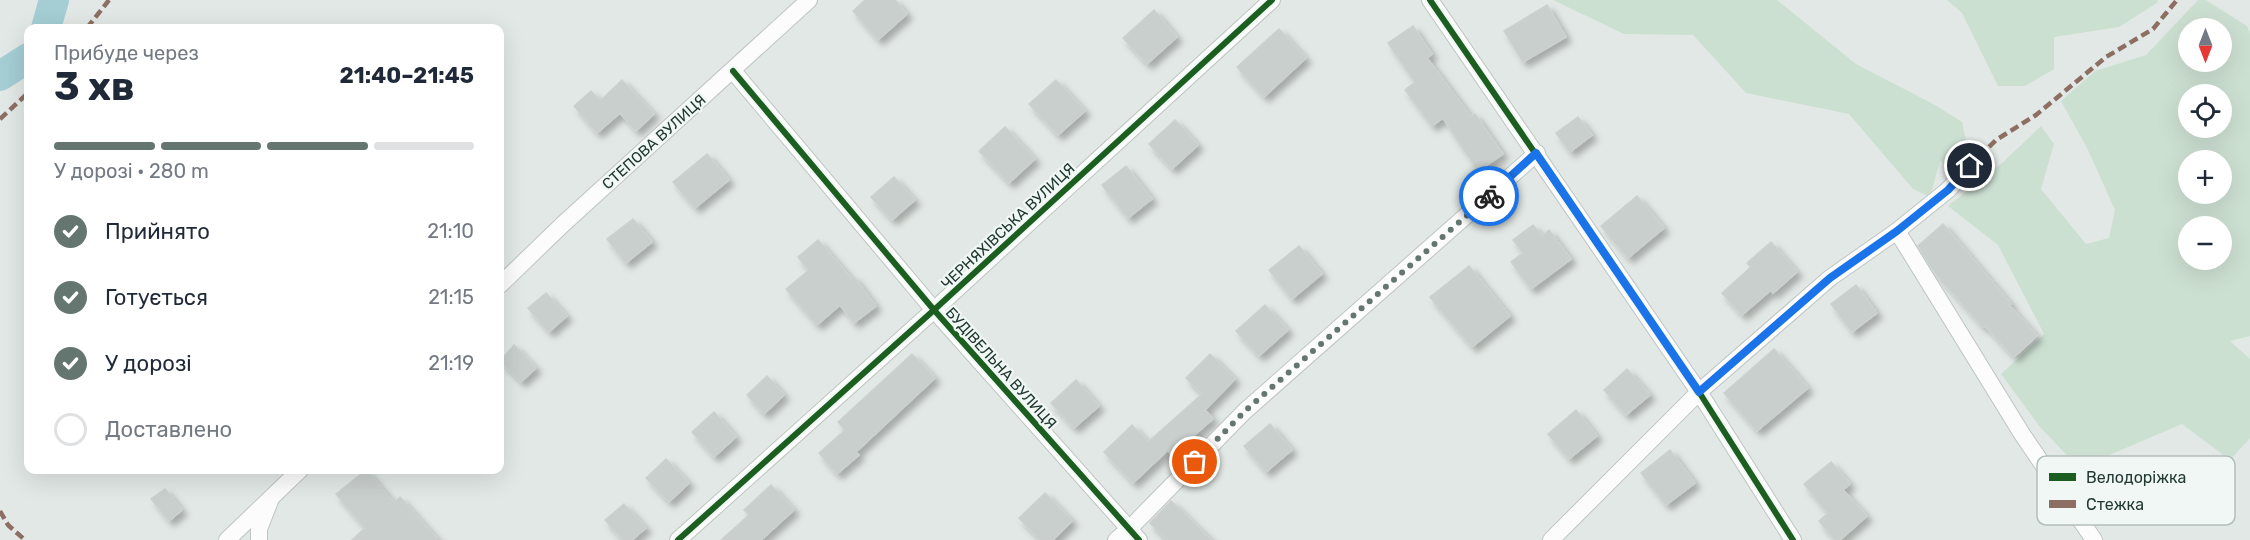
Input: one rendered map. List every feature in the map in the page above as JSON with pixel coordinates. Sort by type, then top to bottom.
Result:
[{"type":"street","name":"СТЕПОВА ВУЛИЦЯ","points":[[504,281],[561,225],[809,0]]},
{"type":"street","name":"ЧЕРНЯХІВСЬКА ВУЛИЦЯ","points":[[678,540],[934,310],[1272,0]]},
{"type":"street","points":[[1430,0],[1699,392],[1793,540]]},
{"type":"street","name":"БУДІВЕЛЬНА ВУЛИЦЯ","points":[[733,70],[934,310],[1128,536]]},
{"type":"street","points":[[1128,536],[1245,411],[1536,153]]},
{"type":"street","points":[[1551,540],[1699,392],[1830,278],[1897,231],[1948,190],[1970,166]]},
{"type":"street","points":[[1897,231],[2037,456]]},
{"type":"street","points":[[227,540],[296,474]]},
{"type":"street","points":[[259,540],[259,529],[272,495]]},
{"type":"street","points":[[2084,525],[2094,540]]},
{"type":"green space","points":[[1553,0],[1777,0],[1856,64],[1935,105],[1962,122],[1968,150],[1952,170],[1940,161],[1930,197],[1913,189],[1849,114],[1746,93],[1693,35],[1624,34]]},
{"type":"green space","points":[[1947,0],[2158,0],[2157,3],[2119,27],[2054,37],[2054,69],[2025,86],[1998,86],[1962,13]]},
{"type":"green space","points":[[2198,0],[2206,0],[2247,26],[2250,33],[2250,336],[2230,341],[2250,359],[2250,438],[2234,456],[2225,456],[2182,424],[2107,456],[2068,456],[2040,427],[2001,374],[2044,334],[1998,245],[1948,206],[2001,164],[2041,126],[2054,144],[2041,189],[2086,244],[2109,238],[2115,210],[2087,148],[2061,101],[2095,71],[2146,55],[2178,21],[2178,72],[2232,72],[2232,18],[2181,18]]},
{"type":"building","points":[[865,0],[895,0],[907,14],[878,40],[853,11]]},
{"type":"building","points":[[1547,5],[1566,37],[1523,62],[1504,31]]},
{"type":"building","points":[[1154,10],[1177,37],[1147,64],[1123,38]]},
{"type":"building","points":[[1413,26],[1432,54],[1427,58],[1471,117],[1475,114],[1503,154],[1478,171],[1443,118],[1432,126],[1405,90],[1415,82],[1388,43]]},
{"type":"building","points":[[1279,29],[1306,58],[1264,97],[1237,67]]},
{"type":"building","points":[[622,80],[654,114],[636,131],[620,113],[597,133],[574,106],[591,91],[600,101]]},
{"type":"building","points":[[1056,80],[1085,111],[1058,135],[1029,104]]},
{"type":"building","points":[[1578,117],[1592,135],[1570,152],[1556,133]]},
{"type":"building","points":[[1175,120],[1198,145],[1172,169],[1149,144]]},
{"type":"building","points":[[1005,127],[1035,159],[1009,183],[979,151]]},
{"type":"building","points":[[707,154],[729,180],[695,208],[673,182]]},
{"type":"building","points":[[1126,166],[1152,199],[1128,218],[1102,185]]},
{"type":"building","points":[[894,177],[915,200],[892,220],[871,197]]},
{"type":"building","points":[[1637,196],[1664,228],[1628,258],[1601,226]]},
{"type":"building","points":[[633,219],[652,242],[626,263],[607,239]]},
{"type":"building","points":[[1943,224],[2037,336],[2014,357],[1985,326],[1983,327],[1935,273],[1918,246]]},
{"type":"building","points":[[1533,225],[1542,236],[1549,230],[1571,259],[1531,289],[1511,262],[1523,253],[1513,240]]},
{"type":"building","points":[[818,240],[852,279],[854,277],[876,306],[854,323],[840,305],[817,325],[786,289],[809,270],[798,257]]},
{"type":"building","points":[[1771,242],[1797,272],[1773,293],[1771,290],[1742,315],[1722,293],[1751,267],[1747,263]]},
{"type":"building","points":[[1299,246],[1322,274],[1292,299],[1269,270]]},
{"type":"building","points":[[1469,266],[1510,316],[1472,347],[1430,297]]},
{"type":"building","points":[[1856,285],[1877,313],[1852,332],[1831,304]]},
{"type":"building","points":[[546,293],[567,316],[549,332],[528,308]]},
{"type":"building","points":[[1265,305],[1288,330],[1259,356],[1236,331]]},
{"type":"building","points":[[514,345],[536,368],[521,382],[504,365],[504,356]]},
{"type":"building","points":[[1774,349],[1808,388],[1757,431],[1724,393]]},
{"type":"building","points":[[912,354],[935,378],[856,452],[859,455],[837,474],[819,453],[845,430],[838,422]]},
{"type":"building","points":[[1210,354],[1235,379],[1205,410],[1213,419],[1171,455],[1168,450],[1133,483],[1104,452],[1132,425],[1148,442],[1202,394],[1186,378]]},
{"type":"building","points":[[1627,369],[1650,395],[1626,415],[1604,390]]},
{"type":"building","points":[[767,376],[784,395],[764,414],[747,395]]},
{"type":"building","points":[[1076,380],[1099,406],[1074,428],[1051,403]]},
{"type":"building","points":[[1576,410],[1597,436],[1569,459],[1548,434]]},
{"type":"building","points":[[714,412],[736,437],[714,457],[692,432]]},
{"type":"building","points":[[1270,424],[1292,450],[1266,472],[1244,446]]},
{"type":"building","points":[[1670,450],[1695,483],[1666,505],[1641,473]]},
{"type":"building","points":[[666,459],[689,483],[669,502],[646,478]]},
{"type":"building","points":[[1831,462],[1850,484],[1843,490],[1867,516],[1840,540],[1835,540],[1819,521],[1828,513],[1804,484]]},
{"type":"building","points":[[361,474],[369,474],[394,503],[400,497],[438,540],[352,540],[365,528],[336,494]]},
{"type":"building","points":[[771,485],[794,510],[761,540],[721,540],[749,515],[744,510]]},
{"type":"building","points":[[165,489],[182,510],[169,521],[151,499]]},
{"type":"building","points":[[1045,493],[1072,521],[1053,540],[1040,540],[1019,518]]},
{"type":"building","points":[[1171,501],[1211,540],[1167,540],[1150,523]]},
{"type":"building","points":[[624,504],[646,528],[632,540],[623,540],[605,520]]},
{"type":"waterway","points":[[47,24],[54,0]]},
{"type":"waterway","points":[[0,76],[24,61]]},
{"type":"marked path","points":[[90,24],[109,0]]},
{"type":"marked path","points":[[1970,166],[1996,140],[2036,115],[2106,57],[2153,29],[2177,0]]},
{"type":"marked path","points":[[0,119],[24,97]]},
{"type":"marked path","points":[[0,511],[8,525],[25,540]]},
{"type":"cycle path","points":[[678,540],[934,310],[1272,0]]},
{"type":"cycle path","points":[[1430,0],[1699,392],[1793,540]]},
{"type":"cycle path","points":[[733,71],[934,310],[1139,540]]},
{"type":"way so far","points":[[1195,462],[1245,411],[1489,196]]},
{"type":"route","points":[[1489,196],[1536,153],[1699,392],[1830,278],[1897,231],[1948,190],[1970,166]]}]
